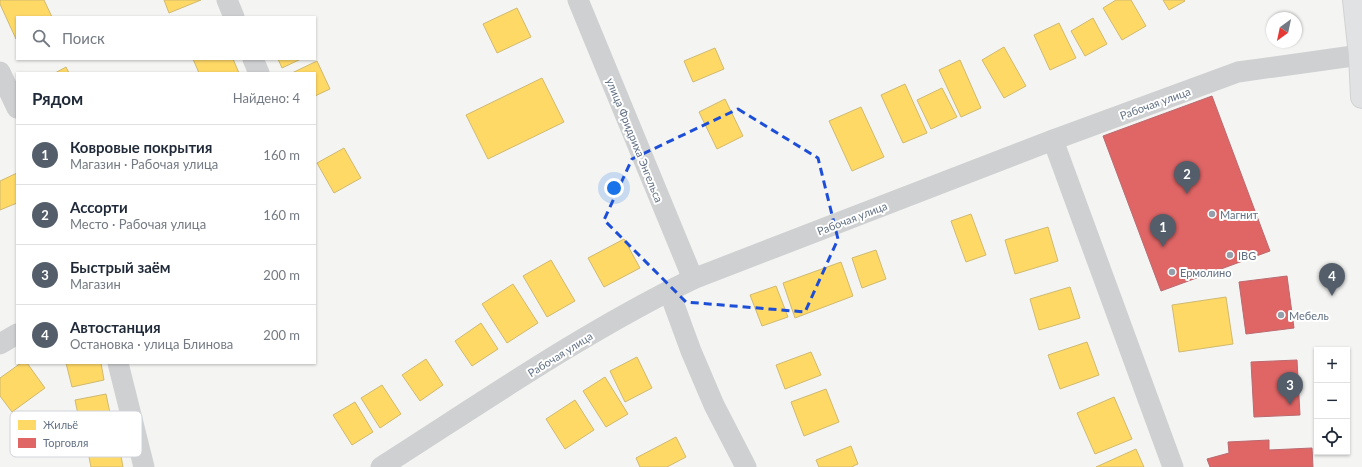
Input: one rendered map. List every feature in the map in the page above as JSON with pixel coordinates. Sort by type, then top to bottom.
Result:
[{"type":"main road","points":[[1354,0],[1360,55],[1362,97]]},
{"type":"street","points":[[227,0],[234,16]]},
{"type":"street","name":"улица Фридриха Энгельса","points":[[578,0],[693,279]]},
{"type":"street","name":"Рабочая улица","points":[[381,467],[598,330],[693,279],[1053,140],[1238,72],[1360,55]]},
{"type":"street","points":[[253,60],[259,72]]},
{"type":"street","points":[[0,72],[16,106]]},
{"type":"street","points":[[1053,140],[1173,467]]},
{"type":"street","points":[[669,291],[691,351],[714,405],[746,467]]},
{"type":"street","points":[[0,344],[16,335]]},
{"type":"street","points":[[118,364],[130,411]]},
{"type":"street","points":[[142,457],[144,467]]},
{"type":"highlighted area","points":[[738,109],[818,158],[838,239],[805,312],[686,302],[604,220],[632,159]]},
{"type":"building: Жильё","points":[[0,0],[44,0],[52,16],[16,16],[16,39],[0,4]]},
{"type":"building: Жильё","points":[[164,0],[201,0],[169,13]]},
{"type":"building: Жильё","points":[[1116,0],[1131,0],[1146,26],[1122,40],[1103,8]]},
{"type":"building: Жильё","points":[[1163,0],[1184,0],[1185,1],[1169,10]]},
{"type":"building: Жильё","points":[[517,8],[531,37],[497,53],[483,24]]},
{"type":"building: Жильё","points":[[1093,18],[1107,44],[1085,56],[1071,31]]},
{"type":"building: Жильё","points":[[1059,23],[1076,58],[1050,70],[1034,35]]},
{"type":"building: Жильё","points":[[1004,47],[1026,86],[1004,98],[982,60]]},
{"type":"building: Жильё","points":[[715,48],[724,69],[693,82],[684,61]]},
{"type":"building: Жильё","points":[[193,60],[233,60],[239,72],[199,72]]},
{"type":"building: Жильё","points":[[278,60],[299,60],[282,68]]},
{"type":"building: Жильё","points":[[960,60],[981,108],[961,117],[939,70]]},
{"type":"building: Жильё","points":[[317,61],[330,89],[316,96],[316,72],[294,72]]},
{"type":"building: Жильё","points":[[66,67],[68,72],[57,72]]},
{"type":"building: Жильё","points":[[542,78],[564,122],[488,159],[466,115]]},
{"type":"building: Жильё","points":[[905,84],[927,133],[903,143],[881,95]]},
{"type":"building: Жильё","points":[[942,88],[957,117],[931,129],[917,100]]},
{"type":"building: Жильё","points":[[725,99],[743,136],[717,149],[699,112]]},
{"type":"building: Жильё","points":[[861,107],[884,157],[852,171],[829,121]]},
{"type":"building: Жильё","points":[[344,148],[361,178],[334,193],[317,163]]},
{"type":"building: Жильё","points":[[16,173],[16,203],[0,210],[0,181]]},
{"type":"building: Жильё","points":[[971,214],[986,255],[966,262],[951,221]]},
{"type":"building: Жильё","points":[[1048,227],[1058,261],[1015,274],[1005,240]]},
{"type":"building: Жильё","points":[[624,239],[640,268],[604,287],[588,258]]},
{"type":"building: Жильё","points":[[876,250],[886,279],[862,288],[852,258]]},
{"type":"building: Жильё","points":[[551,260],[575,301],[547,317],[523,276]]},
{"type":"building: Жильё","points":[[841,262],[853,296],[795,318],[783,283]]},
{"type":"building: Жильё","points":[[513,284],[538,323],[507,343],[482,304]]},
{"type":"building: Жильё","points":[[776,286],[788,317],[762,326],[750,295]]},
{"type":"building: Жильё","points":[[1070,287],[1080,318],[1039,330],[1030,299]]},
{"type":"building: Жильё","points":[[1226,297],[1233,344],[1179,352],[1172,305]]},
{"type":"building: Жильё","points":[[481,323],[498,349],[472,366],[455,341]]},
{"type":"building: Жильё","points":[[1087,342],[1099,375],[1060,389],[1048,355]]},
{"type":"building: Жильё","points":[[811,352],[821,375],[785,389],[776,365]]},
{"type":"building: Жильё","points":[[637,357],[652,388],[625,402],[610,371]]},
{"type":"building: Жильё","points":[[426,359],[443,385],[420,401],[402,375]]},
{"type":"building: Жильё","points":[[20,364],[28,364],[45,388],[11,411],[0,396],[0,378]]},
{"type":"building: Жильё","points":[[66,364],[101,364],[104,380],[72,387]]},
{"type":"building: Жильё","points":[[605,377],[628,414],[606,427],[583,391]]},
{"type":"building: Жильё","points":[[382,385],[401,414],[380,428],[361,398]]},
{"type":"building: Жильё","points":[[826,389],[839,422],[804,436],[791,402]]},
{"type":"building: Жильё","points":[[106,394],[110,411],[77,411],[75,400]]},
{"type":"building: Жильё","points":[[1114,397],[1132,439],[1095,454],[1077,413]]},
{"type":"building: Жильё","points":[[575,400],[594,430],[565,449],[546,419]]},
{"type":"building: Жильё","points":[[355,402],[373,432],[352,445],[333,415]]},
{"type":"building: Жильё","points":[[676,437],[686,457],[667,467],[640,467],[636,458]]},
{"type":"building: Жильё","points":[[851,446],[858,464],[853,467],[819,467],[816,460]]},
{"type":"building: Жильё","points":[[1136,449],[1144,467],[1096,467]]},
{"type":"building: Жильё","points":[[89,457],[121,457],[123,467],[91,467]]},
{"type":"building: Торговля","points":[[1212,96],[1270,251],[1161,291],[1103,136]]},
{"type":"building: Торговля","points":[[1287,276],[1294,328],[1246,334],[1239,282]]},
{"type":"building: Торговля","points":[[1297,360],[1300,415],[1254,417],[1251,362]]},
{"type":"building: Торговля","points":[[1269,440],[1269,450],[1312,448],[1313,467],[1210,467],[1207,459],[1229,453],[1228,442]]},
{"type":"place","name":"Ассорти","points":[[1187,194]]},
{"type":"place","name":"Магнит","points":[[1212,214]]},
{"type":"place","name":"Ковровые покрытия","points":[[1163,247]]},
{"type":"place","name":"IBG","points":[[1230,255]]},
{"type":"place","name":"Ермолино","points":[[1172,272]]},
{"type":"place","name":"Автостанция","points":[[1332,296]]},
{"type":"place","name":"Мебель","points":[[1281,315]]},
{"type":"place","name":"Быстрый заём","points":[[1290,405]]}]
